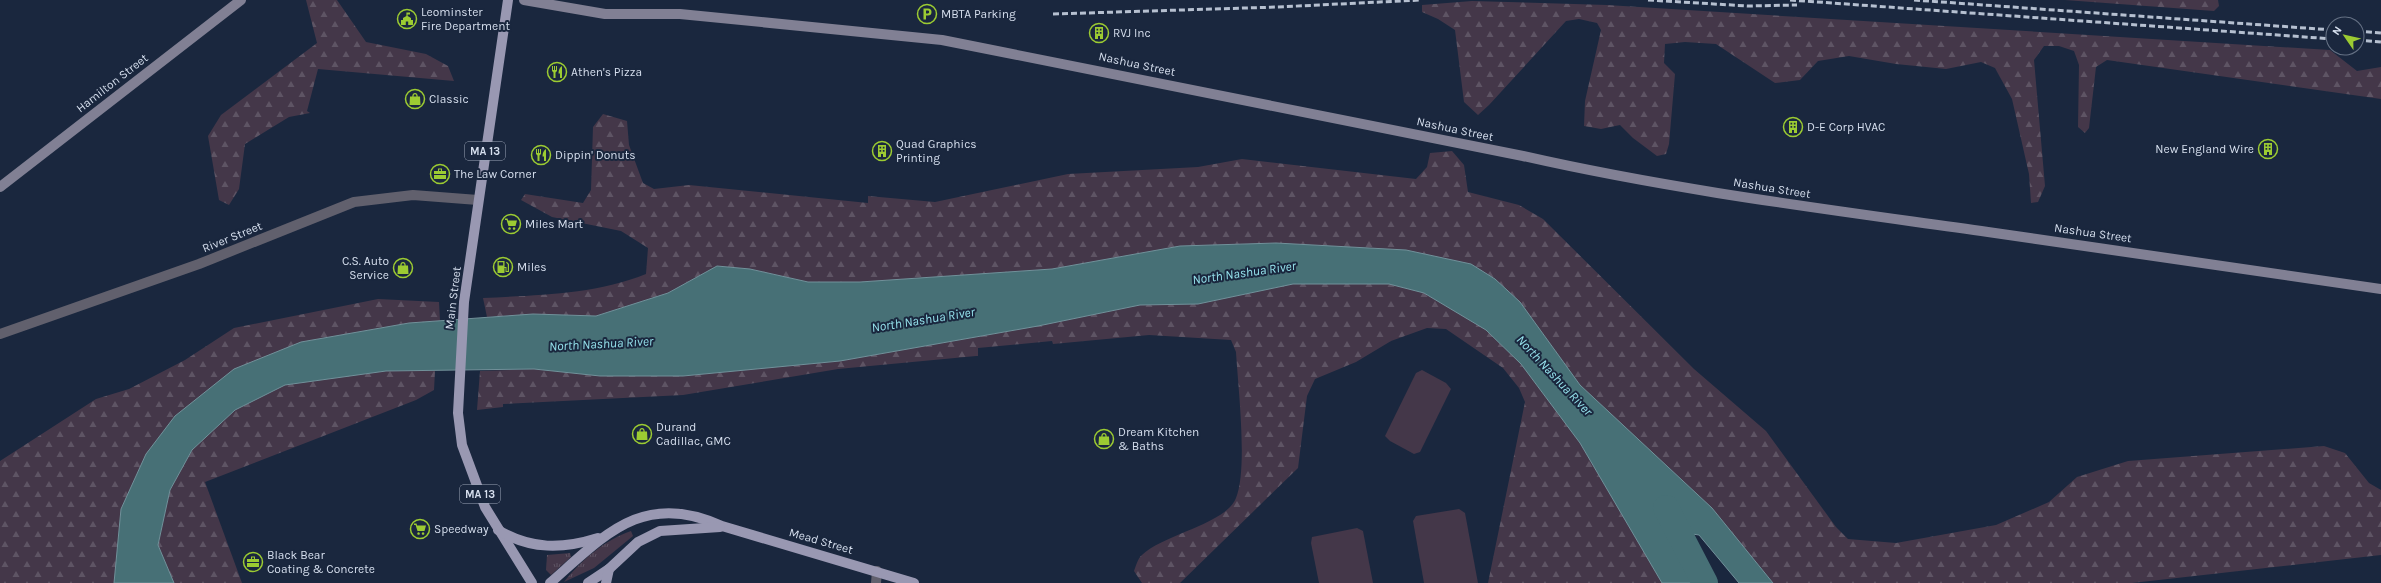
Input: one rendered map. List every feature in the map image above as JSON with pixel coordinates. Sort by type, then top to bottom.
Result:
[{"type":"main road","name":"Hamilton Street","points":[[0,187],[241,0]]},
{"type":"main road","name":"Main Street","points":[[508,0],[464,302],[458,393],[462,445],[485,508],[532,583]]},
{"type":"main road","name":"Nashua Street","points":[[524,0],[605,14],[680,14],[942,40],[1454,142],[1618,177],[1786,204],[2098,247],[2381,289]]},
{"type":"main road","name":"Mead Street","points":[[550,583],[602,537],[623,524],[642,517],[663,512],[701,517],[722,526],[914,583]]},
{"type":"main road","name":"Mead Street","points":[[588,583],[609,569],[638,542],[660,531],[722,526]]},
{"type":"main road","points":[[497,529],[507,536],[540,547],[583,542],[602,537]]},
{"type":"main road","points":[[606,583],[609,569]]},
{"type":"street","name":"River Street","points":[[0,334],[200,264],[354,202],[414,195],[478,200]]},
{"type":"street","points":[[876,583],[877,571]]},
{"type":"green space","points":[[306,0],[337,0],[366,42],[426,54],[448,66],[454,81],[318,69],[307,111],[310,113],[289,117],[245,144],[239,189],[229,205],[219,200],[208,136],[221,115],[317,43]]},
{"type":"green space","points":[[2065,0],[2218,0],[2219,6],[2214,11]]},
{"type":"green space","points":[[1472,1],[1607,5],[2325,50],[2325,56],[2338,56],[2357,71],[2381,67],[2381,99],[2107,60],[2096,67],[2089,128],[2085,133],[2078,127],[2079,65],[2074,51],[2059,46],[2044,46],[2034,60],[2045,186],[2038,202],[2031,203],[2029,174],[2012,99],[1995,68],[1981,62],[1946,69],[1896,64],[1849,56],[1818,61],[1800,80],[1775,83],[1716,44],[1685,42],[1665,44],[1664,63],[1675,74],[1669,144],[1666,154],[1657,156],[1633,138],[1620,125],[1601,129],[1584,126],[1585,101],[1601,30],[1597,23],[1579,19],[1566,21],[1478,115],[1464,102],[1455,30],[1438,19],[1422,12],[1422,5]]},
{"type":"green space","points":[[603,114],[627,121],[629,145],[643,183],[654,189],[689,185],[868,203],[868,196],[935,202],[1068,174],[1198,167],[1242,159],[1416,179],[1427,167],[1430,153],[1452,151],[1464,165],[1468,192],[1519,205],[1543,219],[1694,369],[1766,431],[1836,527],[1848,539],[1896,543],[1996,525],[2049,502],[2077,477],[2128,461],[2324,446],[2345,453],[2369,483],[2381,490],[2381,555],[2132,583],[1773,583],[1712,508],[1580,385],[1520,302],[1495,279],[1471,264],[1406,250],[1276,243],[1180,246],[1052,269],[860,282],[808,282],[750,269],[717,266],[668,293],[596,316],[533,314],[487,317],[483,298],[566,293],[606,286],[646,274],[648,248],[621,231],[552,217],[521,200],[525,194],[583,203],[591,190],[593,127]]},
{"type":"green space","points":[[1293,284],[1389,284],[1424,293],[1486,330],[1521,364],[1580,443],[1662,583],[1488,583],[1525,402],[1519,388],[1503,368],[1446,329],[1427,328],[1391,341],[1356,362],[1315,379],[1307,396],[1298,468],[1180,583],[1142,583],[1134,571],[1141,556],[1152,548],[1220,515],[1230,507],[1236,498],[1240,485],[1242,448],[1236,352],[1231,340],[1149,335],[1053,344],[1052,341],[978,348],[978,356],[838,369],[683,395],[503,404],[503,407],[477,410],[480,371],[534,369],[600,376],[683,376],[840,361],[1038,326],[1140,305],[1198,304]]},
{"type":"green space","points":[[378,299],[439,302],[440,321],[409,323],[301,342],[121,509],[114,583],[0,583],[0,461],[96,399],[129,389],[185,360],[234,328]]},
{"type":"green space","points":[[1422,370],[1446,383],[1451,389],[1420,452],[1414,454],[1390,441],[1385,436],[1416,373]]},
{"type":"green space","points":[[386,371],[435,371],[434,390],[416,400],[205,482],[242,583],[174,583],[158,545],[170,490],[192,450],[235,410],[285,385]]},
{"type":"green space","points":[[1459,509],[1465,513],[1478,583],[1424,583],[1413,521],[1416,516]]},
{"type":"green space","points":[[1357,528],[1363,531],[1373,583],[1319,583],[1311,543],[1312,537]]},
{"type":"green space","points":[[631,531],[633,536],[594,568],[564,582],[578,566],[603,545],[612,539]]},
{"type":"green space","points":[[570,553],[571,557],[551,575],[546,570],[547,555]]},
{"type":"water","points":[[1276,243],[1406,250],[1471,264],[1495,279],[1520,302],[1580,385],[1712,508],[1773,583],[1739,583],[1699,535],[1685,533],[1681,554],[1684,564],[1694,583],[1662,583],[1580,443],[1521,364],[1486,330],[1424,293],[1389,284],[1293,284],[1198,304],[1140,305],[1038,326],[840,361],[683,376],[600,376],[534,369],[386,371],[285,385],[235,410],[192,450],[170,490],[158,545],[174,583],[114,583],[121,509],[146,454],[175,416],[234,369],[301,342],[409,323],[533,314],[596,316],[668,293],[717,266],[750,269],[808,282],[860,282],[1052,269],[1180,246]]},
{"type":"waterway","name":"North Nashua River","points":[[1666,508],[1705,583]]},
{"type":"railway","points":[[1053,14],[1278,7],[1421,0]]},
{"type":"railway","points":[[1648,0],[1748,6],[1797,5]]},
{"type":"railway","points":[[1790,0],[2325,38]]},
{"type":"railway","points":[[1914,0],[2325,29]]},
{"type":"railway","points":[[2365,32],[2381,33]]},
{"type":"railway","points":[[2365,41],[2381,42]]},
{"type":"place","name":"MBTA Parking","points":[[927,14]]},
{"type":"place","name":"Leominster Fire Department","points":[[407,19]]},
{"type":"place","name":"RVJ Inc","points":[[1099,33]]},
{"type":"place","name":"Athen's Pizza","points":[[557,72]]},
{"type":"place","name":"Classic","points":[[415,99]]},
{"type":"place","name":"D-E Corp HVAC","points":[[1793,127]]},
{"type":"place","name":"New England Wire","points":[[2268,149]]},
{"type":"place","name":"Quad Graphics Printing","points":[[882,151]]},
{"type":"place","name":"Dippin' Donuts","points":[[541,155]]},
{"type":"place","name":"The Law Corner","points":[[440,174]]},
{"type":"place","name":"Miles Mart","points":[[511,224]]},
{"type":"place","name":"Miles","points":[[503,267]]},
{"type":"place","name":"C.S. Auto Service","points":[[403,268]]},
{"type":"place","name":"Durand Cadillac, GMC","points":[[642,434]]},
{"type":"place","name":"Dream Kitchen & Baths","points":[[1104,439]]},
{"type":"place","name":"Speedway","points":[[420,529]]},
{"type":"place","name":"Black Bear Coating & Concrete","points":[[253,562]]}]
